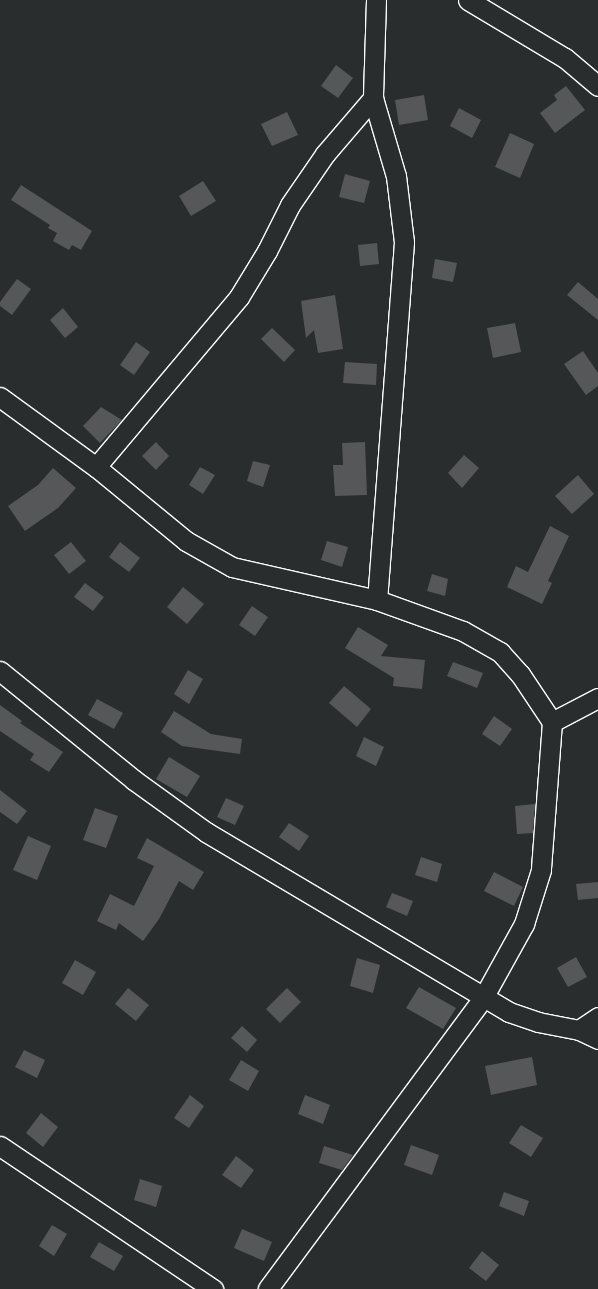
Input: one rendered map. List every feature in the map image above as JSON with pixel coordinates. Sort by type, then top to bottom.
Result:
[{"type":"street","points":[[376,0],[373,98],[396,176],[404,242],[377,600]]},
{"type":"street","points":[[468,0],[565,58],[598,86]]},
{"type":"street","points":[[96,467],[239,297],[267,251],[290,205],[325,154],[373,98]]},
{"type":"street","points":[[0,397],[96,467],[186,541],[232,566],[377,600],[464,631],[500,652],[520,674],[552,722],[541,870],[524,924],[483,998],[268,1289]]},
{"type":"street","points":[[0,671],[134,780],[206,832],[483,998],[538,1022],[579,1030],[598,1039]]},
{"type":"street","points":[[552,722],[594,705]]},
{"type":"street","points":[[579,1030],[598,1017]]},
{"type":"street","points":[[0,1146],[213,1289]]},
{"type":"building","points":[[336,65],[353,78],[338,98],[321,86]]},
{"type":"building","points":[[566,86],[585,110],[555,133],[540,113],[557,100],[554,95]]},
{"type":"building","points":[[424,95],[428,120],[399,125],[395,100]]},
{"type":"building","points":[[459,108],[481,120],[472,138],[450,126]]},
{"type":"building","points":[[287,112],[298,135],[272,146],[261,124]]},
{"type":"building","points":[[510,133],[534,144],[520,178],[495,167]]},
{"type":"building","points":[[345,174],[370,181],[364,203],[339,197]]},
{"type":"building","points":[[203,181],[216,201],[191,216],[179,196]]},
{"type":"building","points":[[21,185],[92,231],[81,250],[72,245],[69,250],[53,241],[57,233],[48,228],[50,225],[11,200]]},
{"type":"building","points":[[377,243],[379,264],[360,266],[358,245]]},
{"type":"building","points":[[435,259],[457,263],[453,282],[432,278]]},
{"type":"building","points":[[17,279],[31,289],[12,315],[0,306],[0,302]]},
{"type":"building","points":[[578,282],[598,299],[598,320],[567,295]]},
{"type":"building","points":[[335,295],[343,349],[318,353],[314,330],[306,338],[301,301]]},
{"type":"building","points":[[63,308],[78,327],[65,338],[50,320]]},
{"type":"building","points":[[515,323],[521,352],[493,358],[487,328]]},
{"type":"building","points":[[272,328],[295,350],[284,362],[261,339]]},
{"type":"building","points":[[136,342],[150,352],[134,375],[120,365]]},
{"type":"building","points":[[583,351],[598,373],[598,386],[586,395],[564,364]]},
{"type":"building","points":[[345,362],[377,364],[376,385],[343,383]]},
{"type":"building","points":[[101,407],[122,420],[100,443],[83,426]]},
{"type":"building","points":[[156,442],[169,456],[156,470],[142,456]]},
{"type":"building","points":[[365,442],[367,495],[335,496],[333,465],[343,465],[342,443]]},
{"type":"building","points":[[464,455],[479,468],[462,488],[448,473]]},
{"type":"building","points":[[253,461],[270,465],[263,487],[247,481]]},
{"type":"building","points":[[200,467],[215,475],[203,494],[189,485]]},
{"type":"building","points":[[53,468],[76,488],[58,508],[25,531],[8,506],[38,485]]},
{"type":"building","points":[[578,475],[594,494],[572,514],[555,496]]},
{"type":"building","points":[[550,526],[569,536],[548,581],[552,583],[542,604],[507,587],[516,566],[528,572]]},
{"type":"building","points":[[327,541],[348,547],[342,567],[321,560]]},
{"type":"building","points":[[71,542],[86,561],[69,574],[54,555]]},
{"type":"building","points":[[120,542],[140,558],[129,572],[109,557]]},
{"type":"building","points":[[432,574],[448,579],[445,596],[427,591]]},
{"type":"building","points":[[85,583],[104,597],[93,611],[74,597]]},
{"type":"building","points":[[183,587],[204,604],[187,624],[167,607]]},
{"type":"building","points":[[252,606],[268,617],[255,636],[239,625]]},
{"type":"building","points":[[358,627],[388,645],[381,656],[425,660],[422,689],[393,686],[394,678],[345,648]]},
{"type":"building","points":[[453,662],[483,673],[477,688],[447,676]]},
{"type":"building","points":[[188,670],[203,679],[189,704],[174,694]]},
{"type":"building","points":[[344,686],[371,709],[357,727],[329,703]]},
{"type":"building","points":[[97,699],[123,713],[114,729],[88,715]]},
{"type":"building","points":[[0,705],[22,721],[20,723],[63,752],[49,772],[30,760],[34,754],[0,731]]},
{"type":"building","points":[[174,711],[211,734],[242,739],[240,754],[182,746],[161,732]]},
{"type":"building","points":[[494,716],[512,729],[500,746],[482,734]]},
{"type":"building","points":[[364,737],[384,747],[376,766],[356,756]]},
{"type":"building","points":[[169,757],[200,776],[187,797],[156,779]]},
{"type":"building","points":[[0,790],[27,811],[17,824],[0,812]]},
{"type":"building","points":[[226,798],[244,806],[235,825],[217,817]]},
{"type":"building","points":[[535,804],[533,833],[517,834],[515,806]]},
{"type":"building","points":[[95,808],[118,816],[106,848],[83,840]]},
{"type":"building","points":[[289,823],[309,836],[299,851],[279,837]]},
{"type":"building","points":[[28,836],[51,846],[37,880],[13,870]]},
{"type":"building","points":[[147,838],[204,872],[193,890],[179,881],[159,919],[143,941],[119,923],[116,930],[97,921],[110,894],[134,906],[154,866],[137,858]]},
{"type":"building","points":[[421,857],[442,864],[437,882],[415,875]]},
{"type":"building","points":[[494,872],[523,887],[514,906],[484,891]]},
{"type":"building","points":[[598,882],[598,898],[578,900],[576,884]]},
{"type":"building","points":[[392,893],[413,901],[407,916],[386,907]]},
{"type":"building","points":[[576,957],[587,977],[568,987],[557,968]]},
{"type":"building","points":[[357,958],[380,965],[373,993],[350,986]]},
{"type":"building","points":[[75,960],[96,972],[83,995],[62,983]]},
{"type":"building","points":[[419,987],[456,1008],[443,1029],[406,1008]]},
{"type":"building","points":[[128,988],[149,1005],[136,1021],[115,1004]]},
{"type":"building","points":[[287,988],[301,1002],[280,1023],[266,1009]]},
{"type":"building","points":[[242,1026],[257,1040],[247,1052],[231,1038]]},
{"type":"building","points":[[24,1050],[45,1060],[37,1078],[15,1067]]},
{"type":"building","points":[[532,1057],[537,1085],[491,1095],[485,1066]]},
{"type":"building","points":[[241,1060],[259,1071],[248,1091],[229,1080]]},
{"type":"building","points":[[190,1095],[204,1106],[189,1128],[174,1118]]},
{"type":"building","points":[[305,1095],[330,1105],[323,1124],[298,1114]]},
{"type":"building","points":[[41,1113],[58,1127],[43,1147],[26,1133]]},
{"type":"building","points":[[521,1125],[543,1138],[531,1157],[509,1143]]},
{"type":"building","points":[[411,1145],[439,1155],[432,1175],[404,1165]]},
{"type":"building","points":[[324,1146],[353,1155],[342,1170],[319,1163]]},
{"type":"building","points":[[236,1156],[254,1170],[241,1188],[222,1175]]},
{"type":"building","points":[[140,1179],[162,1186],[156,1207],[134,1200]]},
{"type":"building","points":[[504,1192],[529,1201],[524,1216],[499,1206]]},
{"type":"building","points":[[52,1225],[67,1234],[54,1256],[39,1246]]},
{"type":"building","points":[[242,1229],[272,1242],[264,1261],[234,1248]]},
{"type":"building","points":[[99,1242],[123,1256],[114,1271],[90,1257]]},
{"type":"building","points":[[482,1251],[499,1265],[486,1281],[469,1268]]}]
